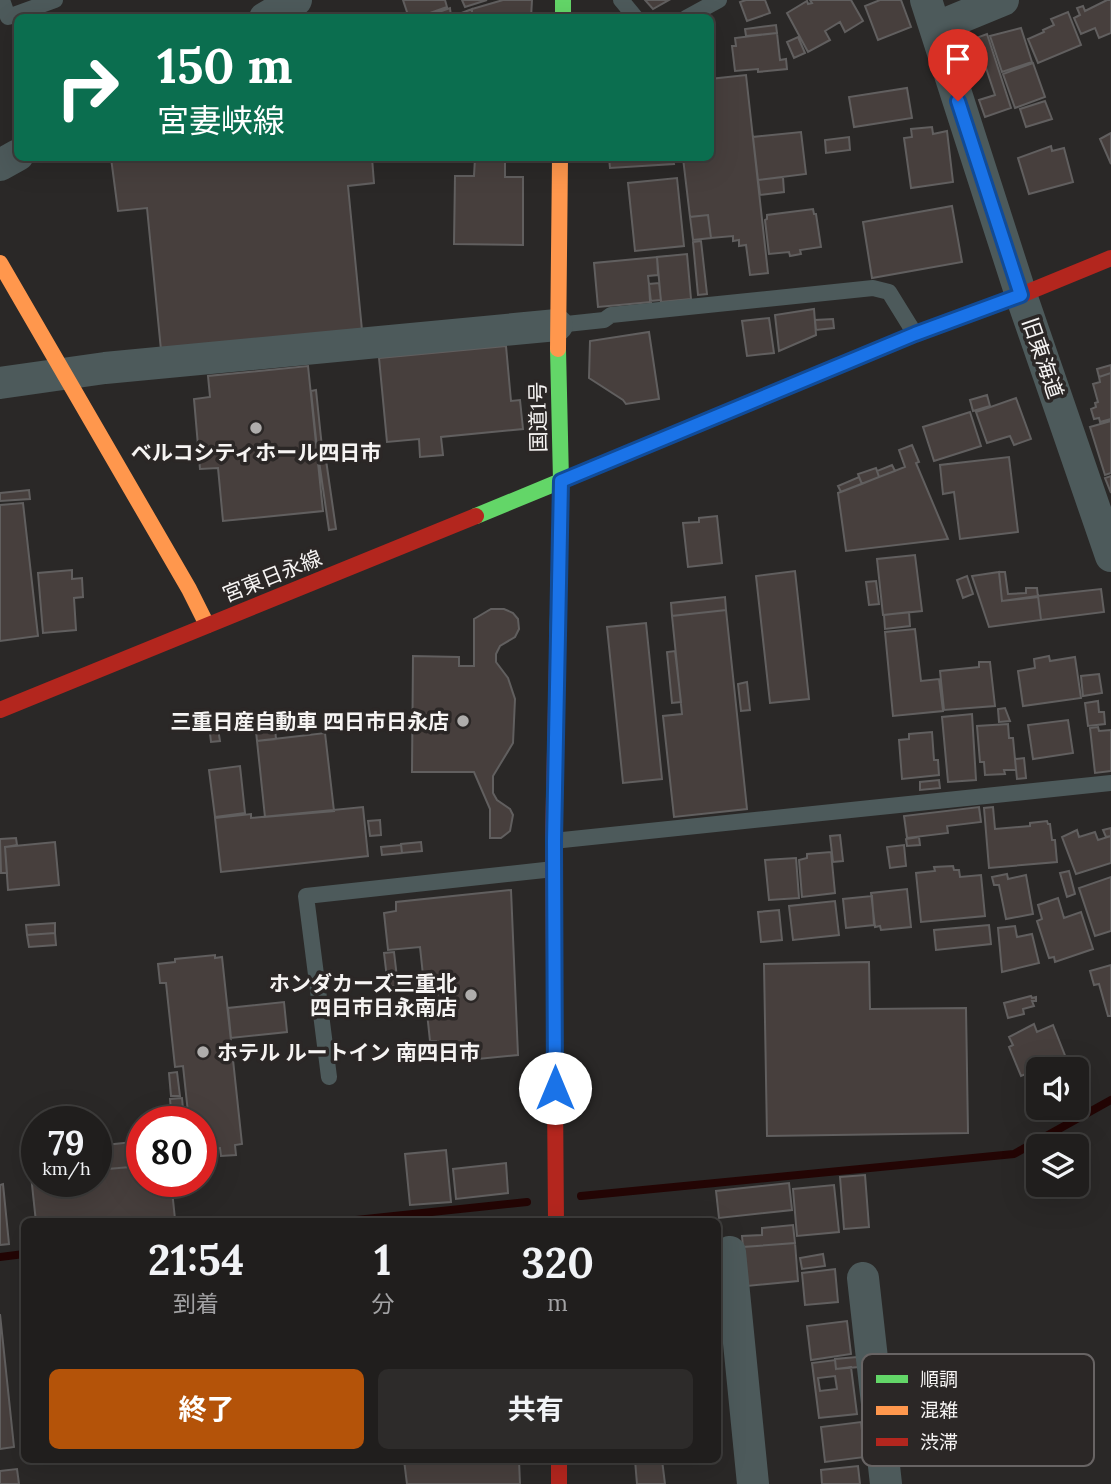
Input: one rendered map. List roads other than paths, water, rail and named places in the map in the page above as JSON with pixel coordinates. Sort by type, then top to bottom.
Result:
[{"type":"main road","name":"国道1号","points":[[556,1218],[554,841],[561,481],[557,325],[560,161]]},
{"type":"main road","name":"宮東日永線","points":[[0,710],[915,334],[1111,258]]},
{"type":"main road","points":[[0,263],[189,589],[207,625]]},
{"type":"main road","points":[[559,1463],[559,1484]]},
{"type":"street","points":[[272,14],[296,0]]},
{"type":"street","points":[[931,14],[1003,0]]},
{"type":"street","name":"旧東海道","points":[[931,14],[1021,295],[1111,556]]},
{"type":"street","points":[[0,383],[119,367],[557,325]]},
{"type":"street","points":[[730,1252],[753,1484]]},
{"type":"street","points":[[863,1278],[871,1354]]},
{"type":"street","points":[[884,1466],[886,1484]]},
{"type":"lane","points":[[2,0],[8,16],[55,0]]},
{"type":"lane","points":[[621,0],[633,14]]},
{"type":"lane","points":[[694,14],[719,0]]},
{"type":"lane","points":[[557,325],[604,320],[611,316],[873,288],[889,292],[915,334]]},
{"type":"lane","points":[[554,841],[1111,783]]},
{"type":"lane","points":[[329,1077],[306,896],[554,869]]},
{"type":"waterway","points":[[581,1196],[1014,1154],[1111,1100]]},
{"type":"waterway","points":[[375,1218],[527,1202]]},
{"type":"waterway","points":[[0,1257],[21,1254]]},
{"type":"place","name":"ベルコシティホール四日市","points":[[256,428]]},
{"type":"place","name":"三重日産自動車 四日市日永店","points":[[463,721]]},
{"type":"place","name":"ホンダカーズ三重北 四日市日永南店","points":[[471,995]]},
{"type":"place","name":"ホテル ルートイン 南四日市","points":[[203,1052]]}]
